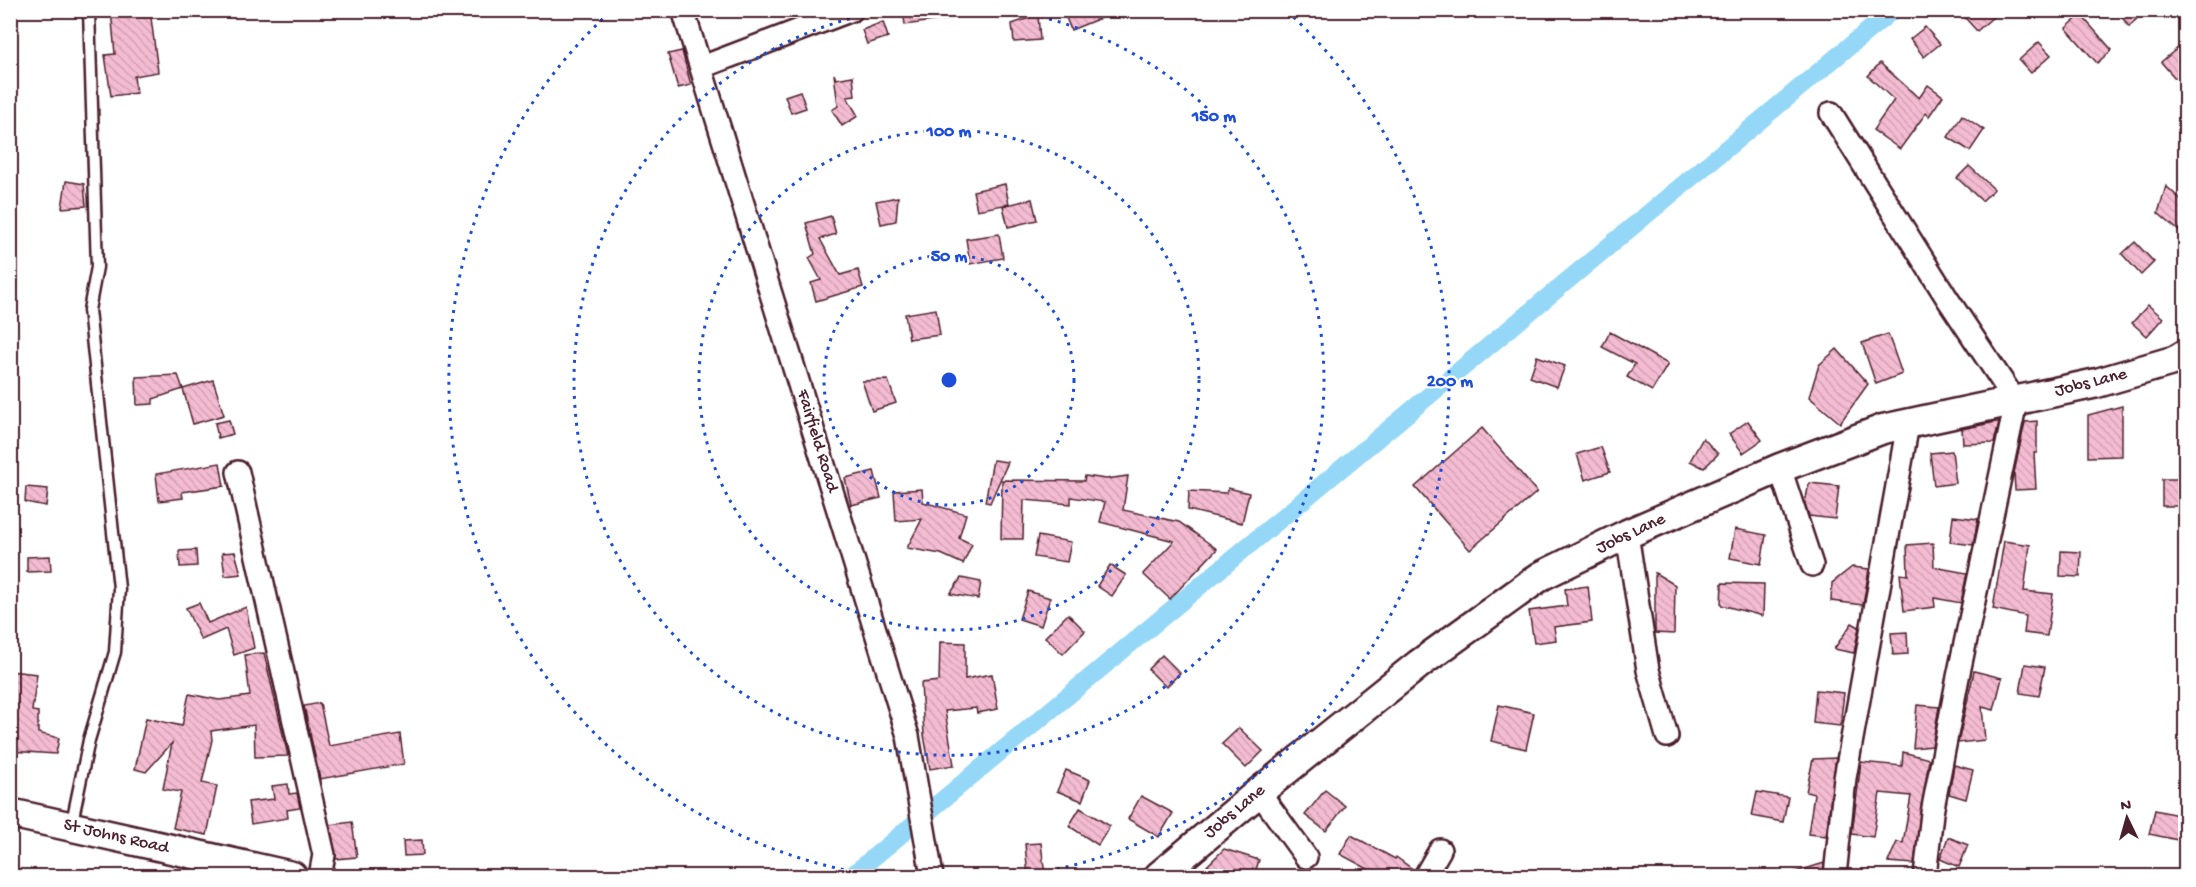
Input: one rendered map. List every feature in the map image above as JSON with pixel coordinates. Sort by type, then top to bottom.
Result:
[{"type":"street","name":"Fairfield Road","points":[[683,10],[908,736],[932,876]]},
{"type":"street","points":[[702,67],[852,10]]},
{"type":"street","points":[[1831,113],[1947,298],[2016,402],[1958,677],[1932,813],[1925,876]]},
{"type":"street","name":"Jobs Lane","points":[[1159,876],[1258,792],[1419,664],[1541,576],[1627,534],[1780,468],[1883,429],[2097,383],[2176,360],[2186,354]]},
{"type":"street","points":[[1835,876],[1845,778],[1908,424]]},
{"type":"street","points":[[1780,468],[1812,565]]},
{"type":"street","points":[[238,472],[324,855],[320,876]]},
{"type":"street","points":[[1627,534],[1648,670],[1667,736]]},
{"type":"street","points":[[1258,792],[1306,857]]},
{"type":"street","name":"St Johns Road","points":[[10,813],[292,876]]},
{"type":"street","points":[[1425,876],[1440,850]]},
{"type":"lane","points":[[70,827],[89,740],[116,652],[119,588],[89,310],[97,267],[89,10]]},
{"type":"building","points":[[111,10],[150,10],[158,72],[134,76],[136,93],[111,96],[105,55],[115,54]]},
{"type":"building","points":[[903,10],[946,10],[947,19],[905,25]]},
{"type":"building","points":[[1063,10],[1118,10],[1118,11],[1071,30]]},
{"type":"building","points":[[1958,10],[2001,10],[1977,31]]},
{"type":"building","points":[[2117,10],[2145,10],[2129,27]]},
{"type":"building","points":[[1038,15],[1040,40],[1014,42],[1012,24]]},
{"type":"building","points":[[2081,15],[2112,50],[2097,63],[2066,28]]},
{"type":"building","points":[[883,22],[888,37],[867,44],[862,30]]},
{"type":"building","points":[[1925,27],[1940,44],[1924,57],[1910,39]]},
{"type":"building","points":[[2186,41],[2186,69],[2175,78],[2161,62]]},
{"type":"building","points":[[2039,42],[2051,55],[2031,73],[2019,60]]},
{"type":"building","points":[[682,51],[691,85],[678,88],[668,54]]},
{"type":"building","points":[[1880,63],[1919,98],[1928,85],[1943,96],[1929,116],[1926,113],[1900,149],[1873,130],[1894,100],[1868,76]]},
{"type":"building","points":[[834,74],[836,79],[853,76],[855,96],[847,97],[858,116],[842,126],[832,110],[838,106]]},
{"type":"building","points":[[800,91],[806,108],[791,113],[785,96]]},
{"type":"building","points":[[1962,115],[1984,130],[1970,151],[1948,137]]},
{"type":"building","points":[[1969,166],[1994,189],[1982,201],[1957,178]]},
{"type":"building","points":[[66,181],[84,184],[86,206],[62,208]]},
{"type":"building","points":[[1005,184],[1009,204],[977,210],[973,191]]},
{"type":"building","points":[[2166,186],[2186,204],[2186,237],[2158,213]]},
{"type":"building","points":[[898,197],[896,221],[881,224],[876,201]]},
{"type":"building","points":[[1032,199],[1037,220],[1008,227],[1003,206]]},
{"type":"building","points":[[831,216],[836,234],[820,239],[840,275],[858,270],[863,287],[816,301],[811,283],[821,280],[809,258],[815,254],[806,223]]},
{"type":"building","points":[[999,234],[1003,258],[970,264],[966,239]]},
{"type":"building","points":[[2135,242],[2154,262],[2141,275],[2122,254]]},
{"type":"building","points":[[2148,305],[2163,318],[2147,336],[2132,323]]},
{"type":"building","points":[[936,309],[940,335],[909,339],[905,314]]},
{"type":"building","points":[[1610,332],[1668,364],[1652,391],[1627,377],[1635,364],[1602,347]]},
{"type":"building","points":[[1888,334],[1902,374],[1876,384],[1862,343]]},
{"type":"building","points":[[1837,349],[1868,384],[1840,423],[1809,397],[1819,365]]},
{"type":"building","points":[[1537,356],[1565,366],[1557,387],[1530,377]]},
{"type":"building","points":[[178,375],[183,389],[153,399],[153,404],[137,405],[136,377]]},
{"type":"building","points":[[213,380],[224,415],[193,424],[183,389]]},
{"type":"building","points":[[888,380],[896,403],[872,411],[862,381]]},
{"type":"building","points":[[2122,406],[2122,456],[2088,457],[2088,415]]},
{"type":"building","points":[[229,420],[233,434],[218,438],[215,423]]},
{"type":"building","points":[[1748,421],[1762,440],[1743,453],[1729,434]]},
{"type":"building","points":[[2037,421],[2037,453],[2034,453],[2036,489],[2015,490],[2014,473],[2025,422]]},
{"type":"building","points":[[1999,422],[1994,443],[1963,444],[1962,429]]},
{"type":"building","points":[[1482,428],[1537,492],[1470,550],[1415,487]]},
{"type":"building","points":[[1703,438],[1718,454],[1704,468],[1690,461]]},
{"type":"building","points":[[1601,447],[1610,472],[1585,480],[1577,454]]},
{"type":"building","points":[[1952,451],[1956,483],[1934,486],[1930,453]]},
{"type":"building","points":[[993,460],[1008,462],[990,503],[985,502]]},
{"type":"building","points":[[220,463],[224,486],[182,492],[183,498],[159,501],[156,474]]},
{"type":"building","points":[[874,471],[881,498],[851,505],[845,478]]},
{"type":"building","points":[[1085,476],[1106,479],[1128,476],[1123,510],[1179,522],[1217,549],[1170,599],[1143,574],[1174,541],[1100,522],[1105,502],[1071,497],[1071,504],[1024,500],[1023,539],[1001,539],[1002,480],[1084,481]]},
{"type":"building","points":[[2162,479],[2186,479],[2186,506],[2162,506]]},
{"type":"building","points":[[1809,483],[1839,486],[1835,519],[1809,516],[1805,503]]},
{"type":"building","points":[[26,487],[48,489],[46,506],[25,502]]},
{"type":"building","points":[[1228,488],[1249,493],[1242,523],[1188,510],[1189,491],[1227,493]]},
{"type":"building","points":[[922,489],[923,502],[966,514],[959,538],[972,544],[963,564],[941,554],[907,548],[922,519],[896,521],[894,491]]},
{"type":"building","points":[[1953,516],[1978,519],[1973,545],[1950,542]]},
{"type":"building","points":[[1735,529],[1766,535],[1761,564],[1730,558]]},
{"type":"building","points":[[1038,536],[1071,542],[1067,562],[1034,557]]},
{"type":"building","points":[[2004,541],[2030,545],[2024,591],[2053,594],[2047,636],[2024,633],[2026,616],[1993,609]]},
{"type":"building","points":[[1933,543],[1934,567],[1967,573],[1961,603],[1934,598],[1935,607],[1904,611],[1900,574],[1908,575],[1907,545]]},
{"type":"building","points":[[196,550],[197,566],[180,567],[179,551]]},
{"type":"building","points":[[2061,551],[2081,552],[2080,577],[2060,576]]},
{"type":"building","points":[[235,552],[241,574],[225,576],[222,553]]},
{"type":"building","points":[[50,556],[51,571],[27,572],[27,557]]},
{"type":"building","points":[[1110,565],[1126,575],[1112,596],[1097,586]]},
{"type":"building","points":[[1852,567],[1869,569],[1863,605],[1831,601],[1832,583]]},
{"type":"building","points":[[1655,573],[1675,585],[1674,634],[1655,633]]},
{"type":"building","points":[[961,578],[981,582],[978,599],[950,594]]},
{"type":"building","points":[[1722,583],[1764,584],[1763,616],[1721,605]]},
{"type":"building","points":[[1588,586],[1592,622],[1554,627],[1556,640],[1534,643],[1529,611],[1567,606],[1565,589]]},
{"type":"building","points":[[1028,591],[1050,598],[1041,626],[1019,619]]},
{"type":"building","points":[[199,603],[208,623],[246,607],[254,648],[234,655],[226,629],[201,640],[186,608]]},
{"type":"building","points":[[1068,614],[1085,631],[1063,654],[1045,637]]},
{"type":"building","points":[[1852,623],[1859,627],[1854,653],[1834,649]]},
{"type":"building","points":[[1907,632],[1908,654],[1893,655],[1891,633]]},
{"type":"building","points":[[940,642],[965,643],[965,679],[992,674],[998,709],[977,713],[976,708],[945,711],[954,765],[930,769],[924,735],[921,683],[939,681]]},
{"type":"building","points":[[264,653],[288,756],[255,757],[254,725],[211,731],[212,740],[202,783],[217,786],[207,835],[173,828],[181,792],[163,789],[172,743],[146,772],[135,769],[146,718],[182,726],[189,694],[219,700],[250,696],[245,655]]},
{"type":"building","points":[[1162,655],[1180,673],[1166,687],[1148,669]]},
{"type":"building","points":[[2025,664],[2045,667],[2039,696],[2020,693]]},
{"type":"building","points":[[10,671],[37,674],[32,711],[38,712],[38,733],[59,738],[56,754],[10,751]]},
{"type":"building","points":[[1974,671],[2002,678],[1994,710],[1982,707],[1985,740],[1958,743]]},
{"type":"building","points":[[1816,690],[1844,693],[1840,726],[1813,723]]},
{"type":"building","points":[[320,703],[329,746],[400,734],[404,764],[320,779],[304,706]]},
{"type":"building","points":[[1499,705],[1534,713],[1526,749],[1491,741]]},
{"type":"building","points":[[1917,705],[1939,707],[1932,746],[1913,748]]},
{"type":"building","points":[[1239,728],[1263,751],[1246,768],[1222,744]]},
{"type":"building","points":[[1903,752],[1929,759],[1914,864],[1888,862],[1897,842],[1903,843],[1911,796],[1880,793],[1873,837],[1852,834],[1861,762],[1902,766]]},
{"type":"building","points":[[1836,758],[1826,836],[1808,834],[1814,794],[1806,792],[1813,759]]},
{"type":"building","points":[[1954,765],[1973,770],[1966,799],[1949,794]]},
{"type":"building","points":[[1066,770],[1090,780],[1082,801],[1057,791]]},
{"type":"building","points":[[288,784],[289,794],[297,793],[300,808],[287,810],[288,818],[251,824],[248,802],[274,799],[272,786]]},
{"type":"building","points":[[1325,790],[1345,806],[1326,831],[1305,815]]},
{"type":"building","points":[[1757,792],[1788,797],[1783,822],[1752,816]]},
{"type":"building","points":[[1141,796],[1173,813],[1159,837],[1128,819]]},
{"type":"building","points":[[1080,808],[1110,826],[1098,845],[1069,826]]},
{"type":"building","points":[[2155,810],[2183,816],[2178,840],[2149,834]]},
{"type":"building","points":[[352,822],[357,857],[336,859],[330,825]]},
{"type":"building","points":[[1351,835],[1395,859],[1396,857],[1414,870],[1412,876],[1381,876],[1340,854]]},
{"type":"building","points":[[1948,837],[1968,845],[1959,867],[1940,859]]},
{"type":"building","points":[[422,840],[423,855],[404,856],[403,841]]},
{"type":"building","points":[[1041,843],[1045,876],[1028,876],[1025,844]]},
{"type":"building","points":[[1224,849],[1259,860],[1254,876],[1238,876],[1207,866]]},
{"type":"building","points":[[1824,863],[1823,876],[1790,876],[1789,874]]},
{"type":"waterway","points":[[851,876],[1893,10]]}]
